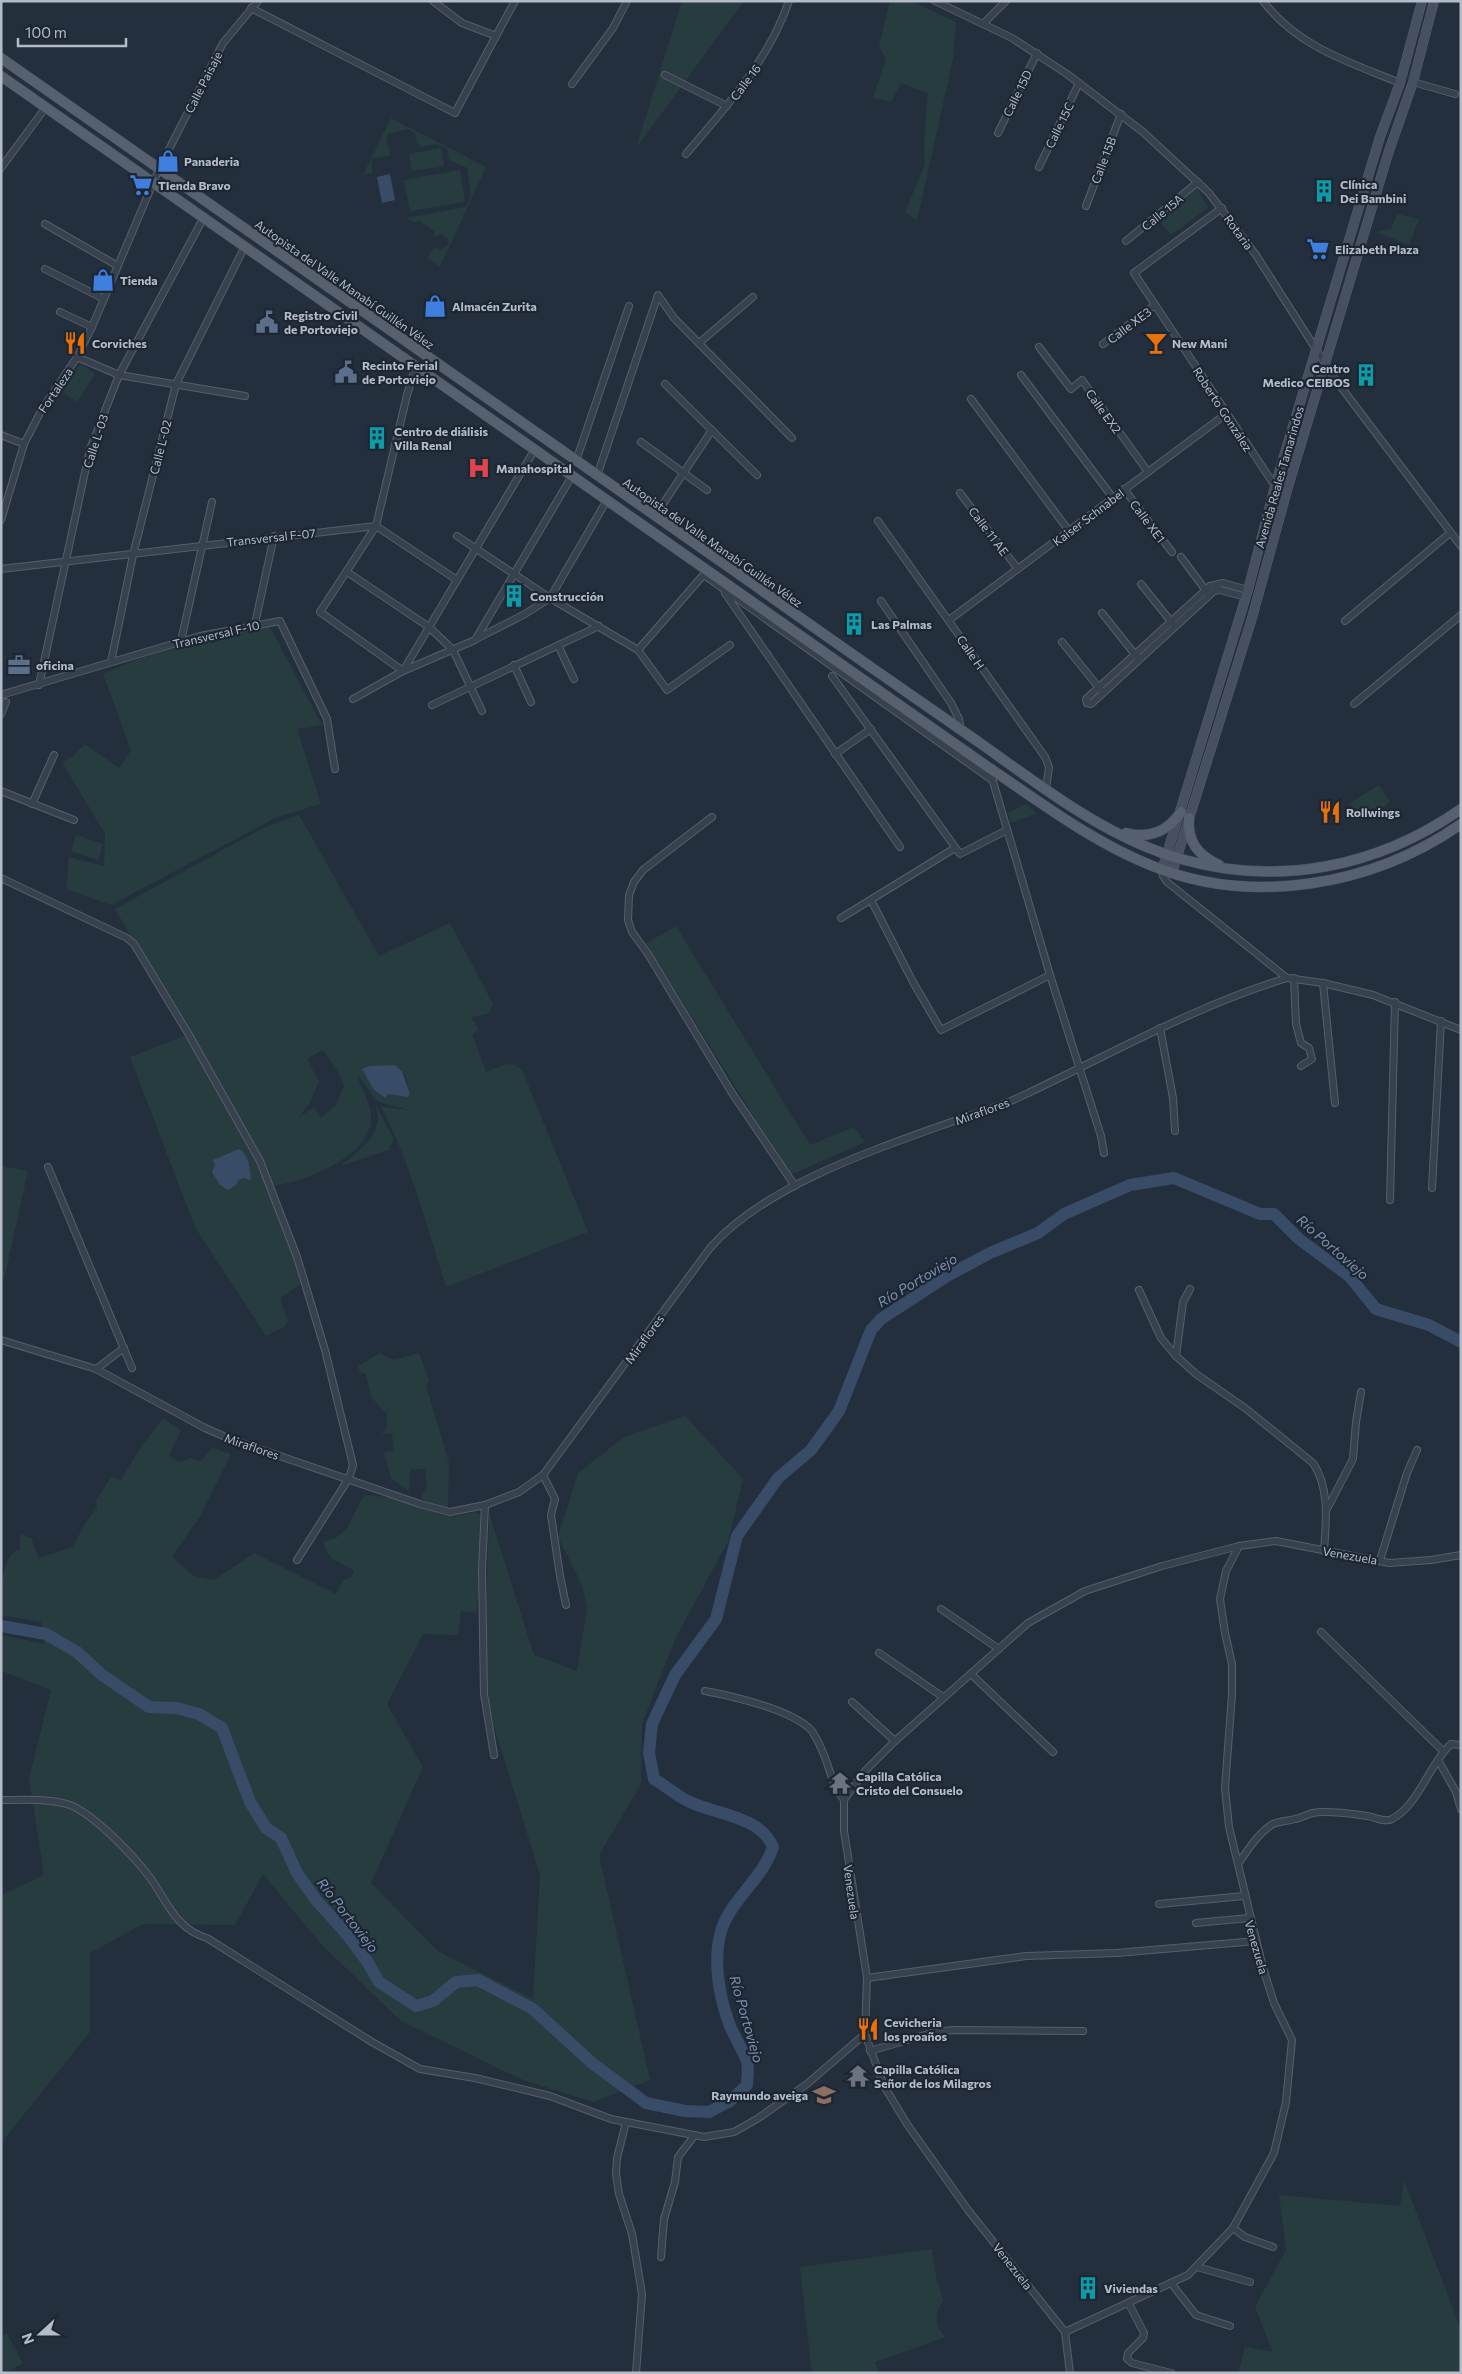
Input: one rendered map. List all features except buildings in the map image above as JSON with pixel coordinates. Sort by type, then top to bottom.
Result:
[{"type":"main road","name":"Avenida Reales Tamarindos","points":[[1185,815],[1247,593],[1274,486],[1317,352],[1376,150],[1400,83],[1422,1]]},
{"type":"main road","name":"Avenida Reales Tamarindos","points":[[1167,871],[1252,618],[1288,487],[1388,154],[1413,82],[1434,1]]},
{"type":"main road","name":"Autopista del Valle Manabí Guillén Vélez","points":[[1,58],[940,716],[1046,789],[1102,824],[1132,840],[1172,856],[1232,869],[1272,872],[1308,870],[1355,861],[1412,839],[1461,808]]},
{"type":"main road","name":"Autopista del Valle Manabí Guillén Vélez","points":[[1,76],[548,458],[854,678],[1089,834],[1131,857],[1167,871],[1234,884],[1280,886],[1316,883],[1351,876],[1389,863],[1420,849],[1461,824]]},
{"type":"main road","points":[[1376,150],[1388,154]]},
{"type":"main road","points":[[548,458],[556,447]]},
{"type":"main road","points":[[1102,824],[1132,834],[1148,835],[1165,829],[1185,815],[1189,833],[1198,850],[1211,860],[1232,869]]},
{"type":"street","name":"Calle Paisaje","points":[[153,181],[223,43],[258,1]]},
{"type":"street","points":[[433,1],[462,23],[496,36]]},
{"type":"street","points":[[251,8],[455,113],[515,1]]},
{"type":"street","points":[[572,84],[613,28],[627,1]]},
{"type":"street","name":"Calle 16","points":[[686,154],[727,106],[761,60],[780,28],[789,1]]},
{"type":"street","name":"Rotaria","points":[[935,1],[984,23],[1037,53],[1080,82],[1198,182],[1222,208],[1256,255],[1326,365],[1461,546]]},
{"type":"street","points":[[984,23],[1006,1]]},
{"type":"street","points":[[1263,1],[1284,25],[1306,42],[1400,83]]},
{"type":"street","name":"Calle 15D","points":[[998,133],[1037,53]]},
{"type":"street","points":[[665,75],[727,106]]},
{"type":"street","name":"Calle 15C","points":[[1039,167],[1080,82]]},
{"type":"street","points":[[1413,82],[1455,94]]},
{"type":"street","points":[[1,168],[46,107]]},
{"type":"street","name":"Calle 15B","points":[[1086,206],[1120,114]]},
{"type":"street","name":"Fortaleza","points":[[1,520],[5,494],[24,444],[41,411],[77,357],[92,327],[153,181]]},
{"type":"street","name":"Calle 15A","points":[[1126,241],[1198,182]]},
{"type":"street","name":"Roberto González","points":[[1222,208],[1134,273],[1274,486]]},
{"type":"street","name":"Calle L-03","points":[[39,685],[64,562],[90,449],[119,375],[204,217]]},
{"type":"street","points":[[44,224],[118,266]]},
{"type":"street","name":"Calle L-02","points":[[111,662],[133,555],[176,384],[245,246]]},
{"type":"street","points":[[45,269],[104,299]]},
{"type":"street","points":[[597,476],[658,295],[674,318],[792,438]]},
{"type":"street","points":[[699,343],[753,296]]},
{"type":"street","name":"Calle XE3","points":[[1103,344],[1155,305]]},
{"type":"street","points":[[576,461],[629,306]]},
{"type":"street","points":[[60,312],[92,327]]},
{"type":"street","name":"Calle EX2","points":[[1039,347],[1071,389],[1082,380],[1148,472]]},
{"type":"street","points":[[77,357],[119,375],[245,396]]},
{"type":"street","points":[[402,671],[320,612],[376,526],[407,395],[416,365]]},
{"type":"street","points":[[1022,374],[1112,498]]},
{"type":"street","points":[[665,384],[757,475]]},
{"type":"street","points":[[971,399],[1069,531]]},
{"type":"street","name":"Kaiser Schnabel","points":[[949,620],[1226,414]]},
{"type":"street","points":[[655,516],[712,430]]},
{"type":"street","points":[[1,436],[24,444]]},
{"type":"street","points":[[641,442],[707,490]]},
{"type":"street","points":[[402,671],[535,449]]},
{"type":"street","points":[[475,640],[572,476]]},
{"type":"street","name":"Calle XE1","points":[[1124,490],[1172,552]]},
{"type":"street","name":"Calle 11 AE","points":[[960,493],[1018,569]]},
{"type":"street","points":[[353,699],[402,671],[475,640],[525,614],[550,598],[607,500]]},
{"type":"street","points":[[181,641],[212,502]]},
{"type":"street","name":"Calle H","points":[[878,521],[1045,757],[1048,767],[1046,789]]},
{"type":"street","points":[[376,526],[457,580]]},
{"type":"street","name":"Transversal F-07","points":[[1,569],[133,555],[274,536],[376,526]]},
{"type":"street","points":[[1345,621],[1450,532]]},
{"type":"street","points":[[255,624],[274,536]]},
{"type":"street","points":[[457,536],[550,598],[638,650],[667,690],[730,645]]},
{"type":"street","points":[[1181,557],[1208,592]]},
{"type":"street","points":[[347,572],[429,627],[453,650],[482,711]]},
{"type":"street","points":[[638,650],[708,573],[722,588],[900,847]]},
{"type":"street","points":[[1062,642],[1101,690],[1220,583],[1247,593]]},
{"type":"street","points":[[1142,584],[1173,624]]},
{"type":"street","points":[[722,588],[854,678],[992,780]]},
{"type":"street","points":[[881,601],[951,703],[959,718],[961,730]]},
{"type":"street","points":[[1102,613],[1137,657]]},
{"type":"street","points":[[1354,704],[1461,615]]},
{"type":"street","name":"Transversal F-10","points":[[1,695],[181,641],[255,624],[280,621],[326,719],[335,769]]},
{"type":"street","points":[[432,705],[599,626]]},
{"type":"street","points":[[558,645],[574,679]]},
{"type":"street","points":[[514,665],[531,702]]},
{"type":"street","points":[[832,676],[960,854],[1007,830]]},
{"type":"street","points":[[845,693],[854,678]]},
{"type":"street","points":[[1,714],[6,702]]},
{"type":"street","points":[[940,716],[950,709],[951,703]]},
{"type":"street","points":[[835,754],[871,729]]},
{"type":"street","points":[[32,804],[54,755]]},
{"type":"street","points":[[988,767],[1050,975],[1080,1066],[1104,1152]]},
{"type":"street","points":[[1,792],[74,820]]},
{"type":"street","points":[[712,817],[643,870],[634,882],[629,895],[628,920],[632,932],[648,954],[732,1093],[795,1186]]},
{"type":"street","points":[[841,918],[956,848]]},
{"type":"street","points":[[1167,871],[1163,876],[1166,882],[1290,978],[1323,982],[1395,1002],[1461,1030]]},
{"type":"street","points":[[1,878],[114,931],[134,944],[250,1141],[306,1281],[353,1465],[349,1478],[297,1560]]},
{"type":"street","points":[[871,900],[913,982],[941,1030],[1050,975]]},
{"type":"street","points":[[1290,978],[1296,1024],[1301,1043],[1309,1048],[1312,1059],[1301,1066]]},
{"type":"street","name":"Miraflores","points":[[1,1340],[96,1369],[222,1435],[420,1504],[450,1512],[485,1505],[519,1492],[543,1475],[564,1450],[710,1248],[741,1220],[795,1186],[880,1148],[1024,1096],[1080,1066],[1160,1028],[1224,1000],[1290,978]]},
{"type":"street","points":[[1323,982],[1335,1103]]},
{"type":"street","points":[[1390,1200],[1395,1002]]},
{"type":"street","points":[[1432,1188],[1441,1021]]},
{"type":"street","points":[[1160,1028],[1173,1098],[1175,1131]]},
{"type":"street","points":[[48,1168],[132,1368]]},
{"type":"street","points":[[1176,1356],[1183,1302],[1190,1289]]},
{"type":"street","points":[[1139,1290],[1161,1338],[1176,1356],[1196,1374],[1245,1408],[1313,1463],[1320,1473],[1327,1509],[1324,1551]]},
{"type":"street","points":[[96,1369],[124,1348]]},
{"type":"street","points":[[1327,1509],[1353,1459],[1361,1392]]},
{"type":"street","points":[[1380,1560],[1407,1472],[1416,1450]]},
{"type":"street","points":[[543,1475],[555,1499],[551,1515],[566,1605]]},
{"type":"street","points":[[485,1505],[482,1571],[484,1694],[494,1755]]},
{"type":"street","name":"Venezuela","points":[[1239,1546],[1226,1571],[1220,1599],[1224,1633],[1232,1664],[1232,1694],[1225,1788],[1228,1827],[1249,1918],[1274,2003],[1292,2040],[1286,2102],[1274,2153],[1233,2228],[1197,2267],[1188,2275],[1129,2304],[1065,2332],[968,2210],[907,2124],[884,2086],[865,2034],[867,1978],[844,1831],[844,1800],[864,1772],[895,1741],[1028,1623],[1085,1591],[1162,1566],[1239,1546],[1276,1541],[1388,1563],[1431,1560],[1461,1555]]},
{"type":"street","points":[[941,1609],[999,1649]]},
{"type":"street","points":[[1321,1632],[1444,1751]]},
{"type":"street","points":[[879,1653],[943,1697]]},
{"type":"street","points":[[971,1674],[1053,1752]]},
{"type":"street","points":[[705,1691],[743,1699],[798,1720],[812,1731],[822,1750],[838,1793],[844,1800]]},
{"type":"street","points":[[852,1702],[895,1741]]},
{"type":"street","points":[[1238,1864],[1266,1829],[1279,1822],[1301,1818],[1312,1813],[1324,1812],[1376,1817],[1385,1821],[1392,1819],[1411,1801],[1444,1751],[1451,1744],[1461,1744]]},
{"type":"street","points":[[1438,1760],[1456,1792],[1461,1809]]},
{"type":"street","points":[[1,1800],[31,1800],[70,1805],[109,1832],[151,1879],[176,1920],[188,1930],[207,1938],[372,2042],[420,2069],[475,2078],[550,2096],[626,2122],[704,2137],[734,2132],[749,2124],[807,2084],[865,2034]]},
{"type":"street","points":[[1159,1904],[1244,1896]]},
{"type":"street","points":[[1196,1923],[1249,1918]]},
{"type":"street","points":[[867,1978],[1026,1956],[1117,1954],[1256,1941]]},
{"type":"street","points":[[870,2052],[935,2032],[953,2030],[1083,2031]]},
{"type":"street","points":[[626,2122],[616,2174],[619,2194],[632,2234],[642,2294],[636,2373]]},
{"type":"street","points":[[661,2257],[664,2219],[674,2182],[678,2157],[695,2135]]},
{"type":"street","points":[[1233,2228],[1245,2237],[1273,2247]]},
{"type":"street","points":[[1197,2267],[1250,2282]]},
{"type":"street","points":[[1171,2283],[1196,2315],[1230,2326]]},
{"type":"street","points":[[1129,2304],[1144,2333],[1143,2338],[1128,2353],[1127,2359],[1132,2363],[1171,2373]]},
{"type":"street","points":[[1065,2332],[1070,2373]]},
{"type":"green space","points":[[682,1],[744,1],[636,148]]},
{"type":"green space","points":[[890,1],[911,1],[956,22],[953,59],[917,220],[905,212],[925,164],[924,145],[928,93],[901,83],[891,102],[873,98],[886,59],[879,46]]},
{"type":"green space","points":[[391,118],[486,167],[440,267],[427,258],[434,247],[441,250],[449,244],[448,239],[441,234],[435,237],[431,234],[434,234],[434,231],[420,221],[414,222],[407,218],[466,207],[471,196],[467,168],[449,160],[447,149],[437,144],[422,147],[417,144],[415,133],[408,129],[388,134],[386,138],[391,155],[372,159],[372,173],[363,175]]},
{"type":"green space","points":[[441,148],[444,166],[412,171],[409,154]]},
{"type":"green space","points":[[460,170],[465,202],[410,211],[404,180]]},
{"type":"green space","points":[[1197,188],[1208,208],[1171,235],[1159,221]]},
{"type":"green space","points":[[1397,214],[1419,219],[1409,245],[1376,232],[1391,229]]},
{"type":"green space","points":[[80,364],[95,374],[77,402],[62,392]]},
{"type":"green space","points":[[270,627],[322,725],[297,729],[321,804],[277,817],[111,905],[66,889],[69,857],[104,866],[105,834],[62,762],[72,757],[85,744],[119,768],[131,750],[103,674],[185,643],[248,629]]},
{"type":"green space","points":[[1379,785],[1390,802],[1361,821],[1350,803]]},
{"type":"green space","points":[[1026,804],[1037,813],[1011,823],[1008,813]]},
{"type":"green space","points":[[299,815],[379,956],[450,923],[493,1004],[488,1014],[471,1017],[479,1030],[472,1034],[486,1072],[510,1064],[515,1065],[523,1072],[588,1232],[446,1287],[410,1173],[381,1107],[411,1110],[378,1102],[357,1074],[371,1114],[370,1127],[365,1138],[345,1158],[333,1166],[293,1182],[270,1188],[306,1281],[280,1298],[288,1322],[283,1328],[266,1336],[195,1227],[130,1057],[189,1034],[115,909],[263,828]],"holes":[[[323,1050],[338,1072],[344,1086],[335,1106],[321,1118],[314,1107],[298,1118],[309,1104],[319,1082],[307,1059]],[[395,1065],[399,1067],[406,1079],[407,1097],[388,1094],[384,1098],[373,1089],[362,1069],[370,1066]]]},
{"type":"green space","points":[[76,835],[103,844],[98,860],[71,851]]},
{"type":"green space","points":[[676,926],[810,1145],[854,1127],[865,1142],[790,1175],[646,943]]},
{"type":"green space","points":[[376,1106],[394,1139],[388,1150],[344,1165],[342,1164],[371,1138],[377,1125]]},
{"type":"green space","points":[[1,1166],[28,1171],[4,1280],[1,1279]]},
{"type":"green space","points":[[380,1353],[394,1360],[419,1353],[429,1380],[426,1385],[449,1463],[448,1507],[445,1509],[428,1503],[421,1498],[427,1486],[425,1469],[410,1470],[409,1491],[391,1478],[384,1452],[394,1451],[392,1433],[382,1434],[387,1426],[387,1414],[371,1397],[366,1374],[360,1372],[358,1366]]},
{"type":"green space","points":[[685,1416],[743,1479],[728,1542],[676,1637],[642,1724],[641,1784],[599,1855],[650,2080],[593,2102],[523,2080],[401,2021],[321,1944],[263,1874],[235,1925],[143,1924],[90,1953],[90,2032],[1,2143],[1,1895],[44,1875],[29,1779],[51,1690],[1,1671],[1,1635],[44,1644],[41,1622],[1,1615],[5,1567],[13,1553],[20,1550],[20,1534],[31,1538],[39,1558],[73,1547],[85,1523],[97,1508],[96,1500],[111,1477],[121,1480],[139,1450],[163,1418],[181,1430],[169,1456],[180,1462],[190,1458],[201,1461],[212,1448],[231,1454],[201,1515],[172,1556],[193,1576],[214,1580],[254,1553],[336,1594],[344,1580],[351,1577],[354,1570],[338,1563],[330,1556],[327,1553],[324,1542],[340,1535],[365,1495],[388,1497],[452,1517],[476,1512],[481,1516],[480,1580],[476,1613],[461,1611],[458,1635],[423,1634],[387,1704],[423,1767],[371,1883],[438,1951],[533,1999],[540,1875],[484,1694],[489,1513],[534,1655],[577,1671],[587,1608],[582,1585],[558,1537],[578,1473],[624,1437]]},
{"type":"green space","points":[[1404,2180],[1461,2330],[1461,2373],[1238,2373],[1245,2347],[1273,2352],[1255,2307],[1286,2250],[1279,2195],[1400,2206]]},
{"type":"green space","points":[[932,2249],[936,2276],[943,2300],[938,2310],[937,2324],[946,2337],[875,2362],[879,2373],[812,2373],[800,2267]]},
{"type":"green space","points":[[7,2334],[23,2363],[6,2373],[1,2373],[1,2336]]},
{"type":"water","points":[[390,174],[395,200],[382,203],[377,177]]},
{"type":"water","points":[[395,1065],[402,1071],[410,1094],[407,1097],[388,1094],[385,1098],[373,1089],[362,1069],[370,1066]]},
{"type":"water","points":[[239,1149],[247,1158],[251,1180],[243,1178],[238,1180],[237,1184],[228,1190],[220,1185],[212,1172],[215,1165],[213,1160]]},
{"type":"waterway","name":"Río Portoviejo","points":[[1,1626],[46,1634],[77,1652],[102,1675],[149,1707],[177,1708],[199,1714],[222,1728],[250,1802],[266,1828],[281,1838],[297,1873],[316,1900],[345,1932],[367,1961],[379,1982],[416,2006],[433,2001],[456,1982],[478,1980],[533,2009],[592,2063],[646,2103],[685,2111],[709,2112],[730,2101],[747,2085],[748,2073],[747,2061],[730,2026],[720,1990],[717,1965],[719,1940],[727,1917],[762,1869],[773,1847],[767,1837],[748,1823],[690,1802],[654,1779],[649,1753],[652,1724],[675,1675],[716,1619],[737,1536],[778,1478],[811,1450],[839,1411],[871,1330],[881,1319],[947,1276],[990,1253],[1038,1233],[1064,1214],[1130,1185],[1174,1178],[1260,1214],[1274,1214],[1299,1239],[1349,1276],[1376,1309],[1429,1325],[1461,1342]]},
{"type":"place","name":"Panaderia","points":[[168,161]]},
{"type":"place","name":"TIenda Bravo","points":[[141,185]]},
{"type":"place","name":"Clínica Dei Bambini","points":[[1324,191]]},
{"type":"place","name":"Elizabeth Plaza","points":[[1318,249]]},
{"type":"place","name":"Tienda","points":[[103,280]]},
{"type":"place","name":"Almacén Zurita","points":[[435,306]]},
{"type":"place","name":"Registro Civil de Portoviejo","points":[[267,322]]},
{"type":"place","name":"Corviches","points":[[75,343]]},
{"type":"place","name":"New Mani","points":[[1156,343]]},
{"type":"place","name":"Recinto Ferial de Portoviejo","points":[[346,372]]},
{"type":"place","name":"Centro Medico CEIBOS","points":[[1366,375]]},
{"type":"place","name":"Centro de diálisis Villa Renal","points":[[377,438]]},
{"type":"place","name":"Manahospital","points":[[479,468]]},
{"type":"place","name":"Construcción","points":[[514,596]]},
{"type":"place","name":"Las Palmas","points":[[854,624]]},
{"type":"place","name":"oficina","points":[[19,665]]},
{"type":"place","name":"Rollwings","points":[[1330,812]]},
{"type":"place","name":"Capilla Católica Cristo del Consuelo","points":[[840,1783]]},
{"type":"place","name":"Cevicheria los proaños","points":[[868,2029]]},
{"type":"place","name":"Capilla Católica Señor de los Milagros","points":[[858,2076]]},
{"type":"place","name":"Raymundo aveiga","points":[[824,2095]]},
{"type":"place","name":"Viviendas","points":[[1088,2288]]}]
